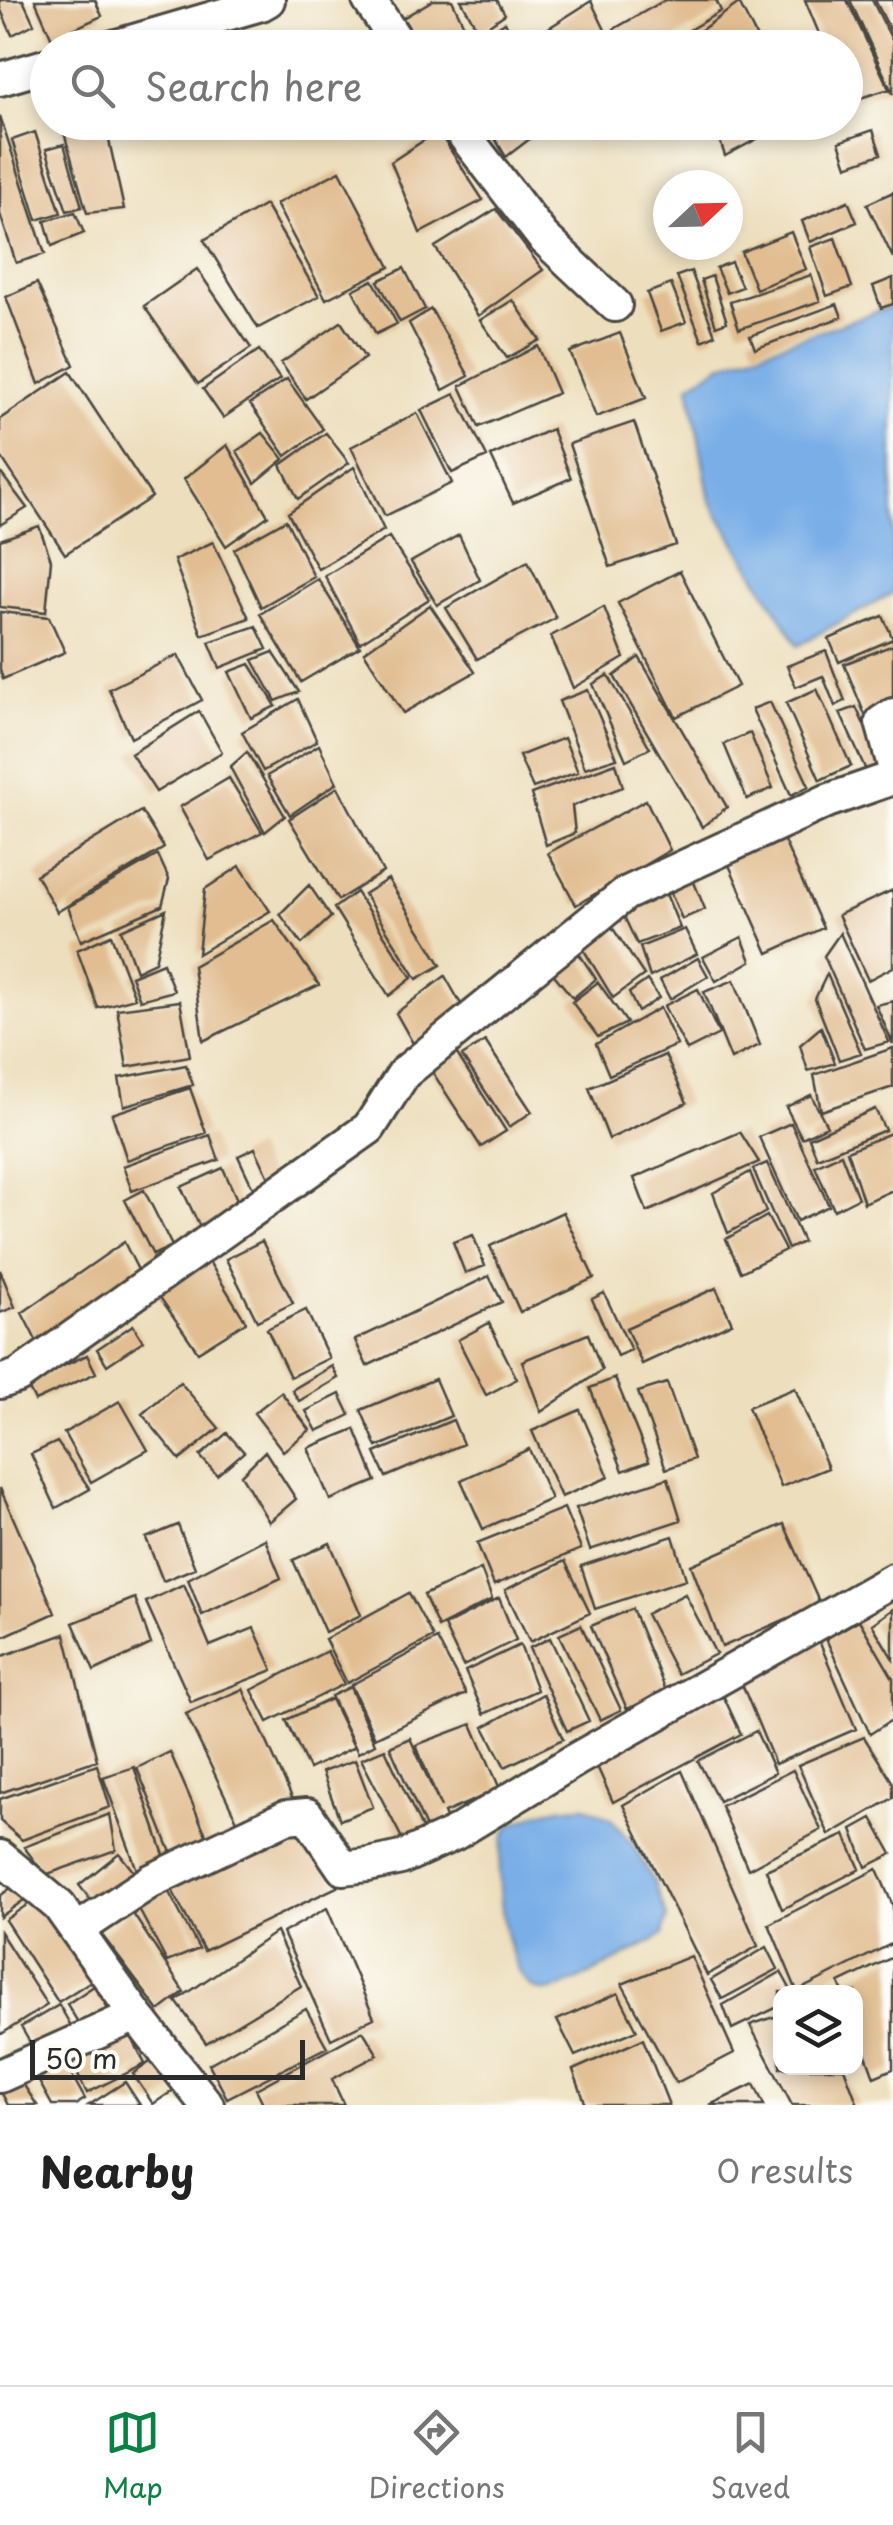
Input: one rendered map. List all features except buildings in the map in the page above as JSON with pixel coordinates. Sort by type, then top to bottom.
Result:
[{"type":"street","points":[[172,30],[268,0]]},
{"type":"street","points":[[369,0],[389,30]]},
{"type":"street","points":[[0,79],[30,70]]},
{"type":"street","points":[[468,140],[542,237],[614,305]]},
{"type":"street","points":[[893,715],[882,722],[893,762]]},
{"type":"street","points":[[0,1382],[18,1376],[369,1128],[404,1073],[626,894],[827,801],[893,778]]},
{"type":"street","points":[[78,1930],[151,1881],[286,1817],[307,1815],[342,1868],[401,1858],[454,1834],[577,1759],[893,1580]]},
{"type":"street","points":[[0,1856],[59,1906],[136,2015],[207,2105]]},
{"type":"street","points":[[0,2076],[136,2015]]},
{"type":"water","points":[[893,306],[893,593],[798,645],[710,501],[689,385],[723,364]]},
{"type":"water","points":[[585,1806],[611,1819],[633,1845],[655,1884],[667,1917],[663,1935],[585,1977],[544,1991],[530,1985],[518,1969],[509,1945],[500,1887],[504,1838],[511,1825],[520,1821],[554,1809]]}]
